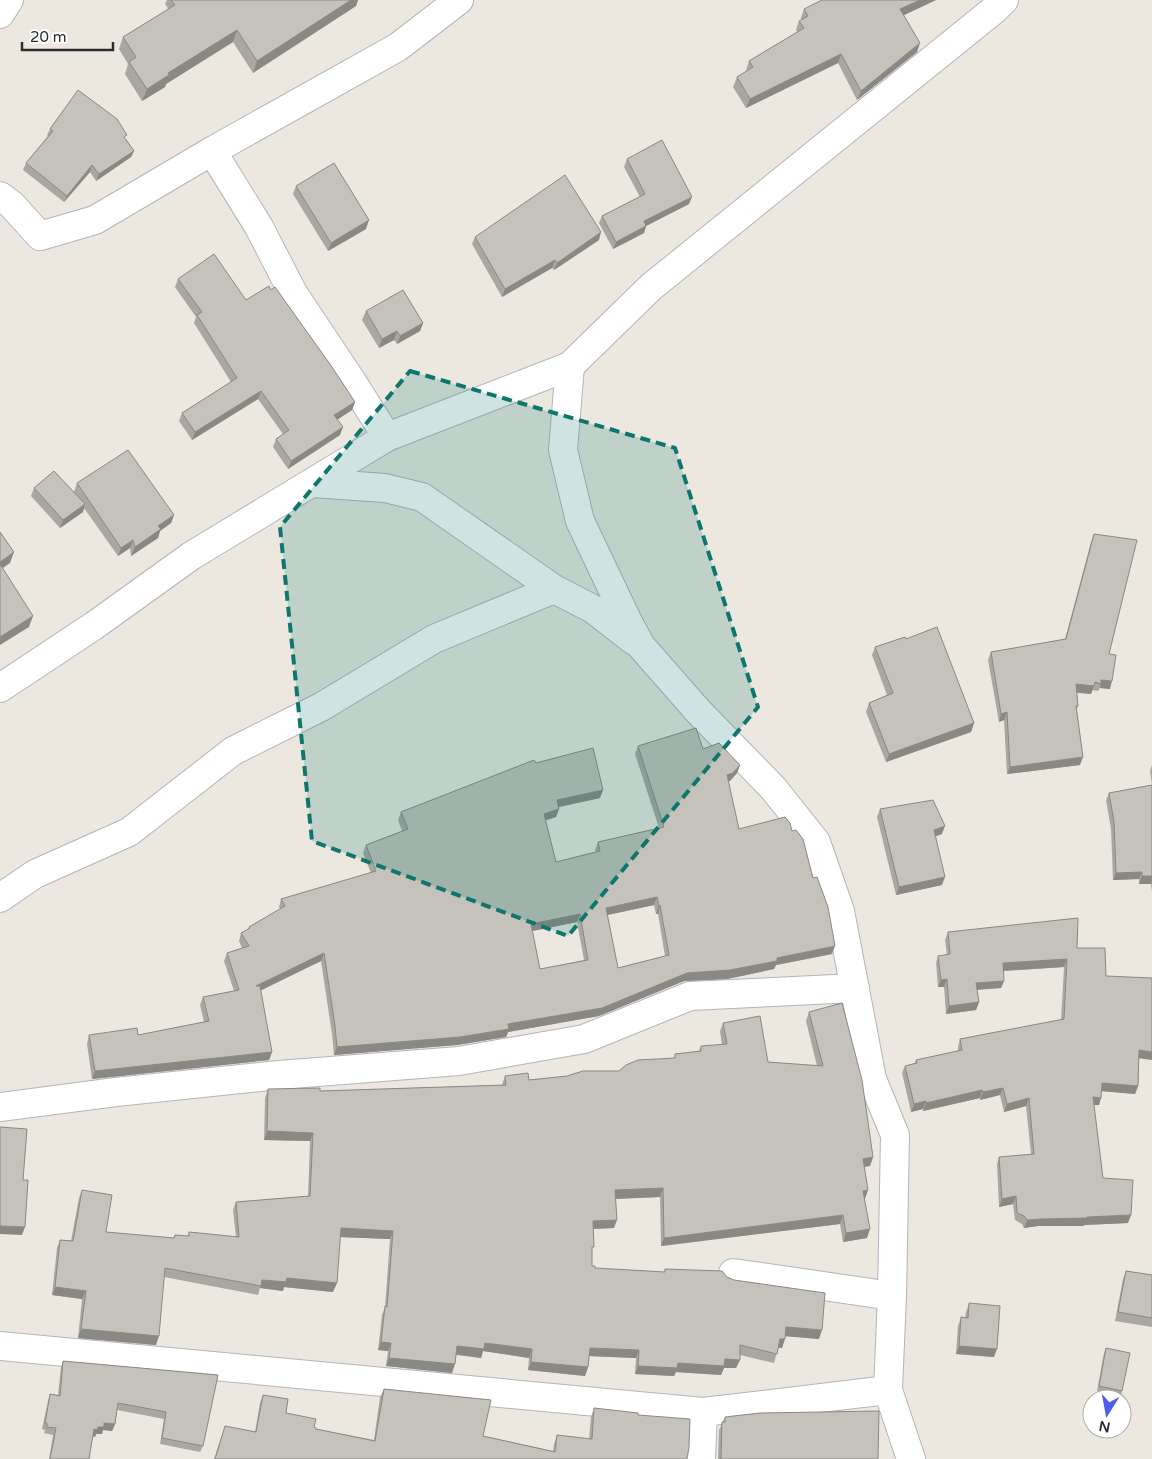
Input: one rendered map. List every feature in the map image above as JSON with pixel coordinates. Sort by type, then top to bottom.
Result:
[{"type":"street","points":[[0,14],[9,0]]},
{"type":"street","points":[[0,196],[12,205],[40,236],[95,220],[212,151],[398,46],[459,0]]},
{"type":"street","points":[[0,688],[95,625],[190,556],[387,438],[570,366],[651,286],[1004,0]]},
{"type":"street","points":[[212,151],[259,227],[293,293],[387,438]]},
{"type":"street","points":[[570,366],[563,450],[580,521],[641,646]]},
{"type":"street","points":[[312,483],[385,488],[422,497],[554,589],[593,608],[641,646],[698,711],[773,788],[816,842],[840,911],[872,1079],[896,1135],[888,1390],[911,1459]]},
{"type":"street","points":[[0,898],[35,874],[129,832],[233,750],[321,708],[434,639],[554,589]]},
{"type":"street","points":[[0,1107],[116,1092],[270,1076],[459,1062],[584,1040],[690,996],[855,988]]},
{"type":"street","points":[[733,1272],[892,1296]]},
{"type":"street","points":[[0,1346],[703,1412],[888,1390]]},
{"type":"street","points":[[701,1459],[703,1412]]},
{"type":"highlighted area","points":[[410,371],[675,448],[758,707],[568,936],[312,841],[280,527]]},
{"type":"building","points":[[171,0],[351,0],[257,61],[237,30],[168,73],[169,75],[147,89],[129,62],[136,57],[123,37],[175,5]]},
{"type":"building","points":[[822,0],[920,0],[900,9],[920,43],[861,91],[841,54],[750,99],[737,77],[753,67],[749,61],[804,28],[799,21],[808,16],[804,9]]},
{"type":"building","points":[[78,90],[117,119],[127,135],[124,137],[134,151],[99,174],[92,165],[67,196],[26,163],[53,131],[50,129]]},
{"type":"building","points":[[662,140],[692,197],[644,221],[646,226],[616,242],[602,216],[645,194],[627,159]]},
{"type":"building","points":[[334,163],[369,220],[331,243],[296,186]]},
{"type":"building","points":[[565,175],[601,232],[557,263],[555,260],[505,289],[475,237]]},
{"type":"building","points":[[214,254],[246,300],[269,286],[271,290],[275,287],[355,402],[334,415],[343,427],[291,461],[276,439],[289,430],[261,391],[195,432],[182,413],[237,378],[197,315],[202,312],[178,279]]},
{"type":"building","points":[[403,290],[423,323],[400,336],[397,331],[382,339],[366,311]]},
{"type":"building","points":[[128,450],[174,515],[158,526],[161,529],[135,547],[133,540],[121,548],[77,483]]},
{"type":"building","points":[[54,471],[85,504],[63,520],[34,488]]},
{"type":"building","points":[[0,532],[14,552],[0,562]]},
{"type":"building","points":[[1094,534],[1137,540],[1109,654],[1116,655],[1112,681],[1101,680],[1101,684],[1095,682],[1094,686],[1076,684],[1078,706],[1076,706],[1083,757],[1010,767],[1007,712],[1001,714],[991,652],[1066,639]]},
{"type":"building","points":[[0,564],[33,616],[0,637]]},
{"type":"building","points":[[937,627],[974,723],[889,754],[869,703],[893,693],[875,647],[905,637],[906,639]]},
{"type":"building","points":[[696,728],[703,749],[719,743],[740,765],[733,773],[727,775],[739,829],[785,817],[790,823],[792,831],[796,830],[803,839],[813,878],[817,877],[828,907],[835,946],[777,958],[777,961],[730,970],[687,973],[602,1008],[508,1024],[509,1029],[460,1037],[337,1047],[324,953],[256,986],[260,986],[272,1052],[95,1071],[89,1035],[137,1028],[138,1035],[209,1021],[203,997],[239,990],[227,953],[249,946],[241,933],[285,906],[281,899],[376,871],[366,845],[408,829],[401,812],[534,760],[536,763],[593,748],[603,790],[557,800],[559,809],[544,814],[556,862],[600,851],[598,842],[664,827],[638,746]],"holes":[[[657,897],[669,955],[618,968],[606,908]],[[580,914],[588,960],[540,969],[531,924]]]},
{"type":"building","points":[[1152,785],[1152,876],[1142,876],[1142,872],[1116,873],[1114,822],[1109,793]]},
{"type":"building","points":[[933,800],[945,826],[934,830],[945,877],[899,887],[880,809]]},
{"type":"building","points":[[1078,918],[1077,948],[1105,948],[1106,976],[1152,978],[1152,1052],[1139,1050],[1138,1086],[1102,1083],[1101,1098],[1093,1097],[1103,1178],[1133,1180],[1131,1215],[1027,1220],[1024,1216],[1017,1213],[1016,1196],[1002,1199],[999,1157],[1034,1154],[1029,1098],[1007,1104],[1003,1088],[983,1092],[982,1090],[914,1104],[905,1066],[917,1063],[916,1060],[962,1050],[960,1039],[1064,1019],[1067,959],[1003,963],[1004,981],[976,983],[979,1002],[949,1006],[947,979],[941,980],[938,956],[950,954],[948,932]]},
{"type":"building","points":[[842,1003],[862,1080],[873,1157],[863,1159],[868,1190],[863,1191],[870,1229],[846,1233],[843,1215],[664,1238],[663,1188],[615,1190],[617,1220],[593,1221],[594,1247],[592,1247],[592,1266],[595,1266],[595,1268],[665,1272],[665,1269],[722,1271],[727,1277],[734,1280],[825,1293],[822,1330],[786,1327],[785,1339],[780,1339],[777,1354],[740,1345],[740,1360],[725,1359],[724,1366],[678,1363],[677,1368],[638,1366],[639,1350],[590,1348],[588,1367],[531,1362],[532,1349],[485,1343],[484,1349],[457,1346],[455,1364],[389,1358],[391,1343],[381,1342],[385,1306],[387,1307],[393,1231],[341,1228],[337,1283],[287,1278],[286,1282],[262,1280],[261,1286],[165,1268],[159,1336],[81,1329],[86,1291],[55,1287],[60,1240],[73,1241],[82,1190],[112,1195],[106,1232],[174,1238],[175,1235],[189,1236],[189,1232],[239,1237],[236,1202],[310,1196],[313,1133],[267,1131],[268,1089],[320,1088],[320,1091],[506,1085],[505,1076],[528,1073],[529,1080],[567,1076],[583,1071],[619,1071],[626,1065],[638,1060],[675,1058],[675,1054],[701,1051],[701,1046],[727,1044],[723,1023],[760,1016],[768,1062],[823,1066],[809,1012]]},
{"type":"building","points":[[0,1127],[27,1129],[23,1180],[28,1180],[25,1227],[0,1226]]},
{"type":"building","points":[[1126,1271],[1152,1275],[1152,1318],[1118,1312]]},
{"type":"building","points":[[969,1303],[1000,1306],[997,1349],[959,1346],[961,1317],[968,1318]]},
{"type":"building","points":[[1106,1348],[1130,1353],[1122,1389],[1099,1386]]},
{"type":"building","points":[[63,1361],[218,1375],[203,1446],[162,1438],[166,1412],[118,1403],[115,1424],[104,1423],[104,1427],[98,1427],[97,1430],[94,1429],[89,1459],[50,1459],[56,1428],[47,1427],[47,1423],[45,1423],[50,1394],[60,1396]]},
{"type":"building","points":[[384,1389],[491,1400],[483,1436],[555,1452],[557,1435],[592,1439],[594,1408],[638,1413],[638,1415],[690,1419],[687,1459],[215,1459],[225,1426],[256,1432],[263,1395],[288,1399],[286,1413],[316,1419],[314,1427],[316,1429],[375,1441]]},
{"type":"building","points":[[879,1411],[878,1459],[721,1459],[722,1422],[725,1422],[725,1417],[760,1413]]}]
